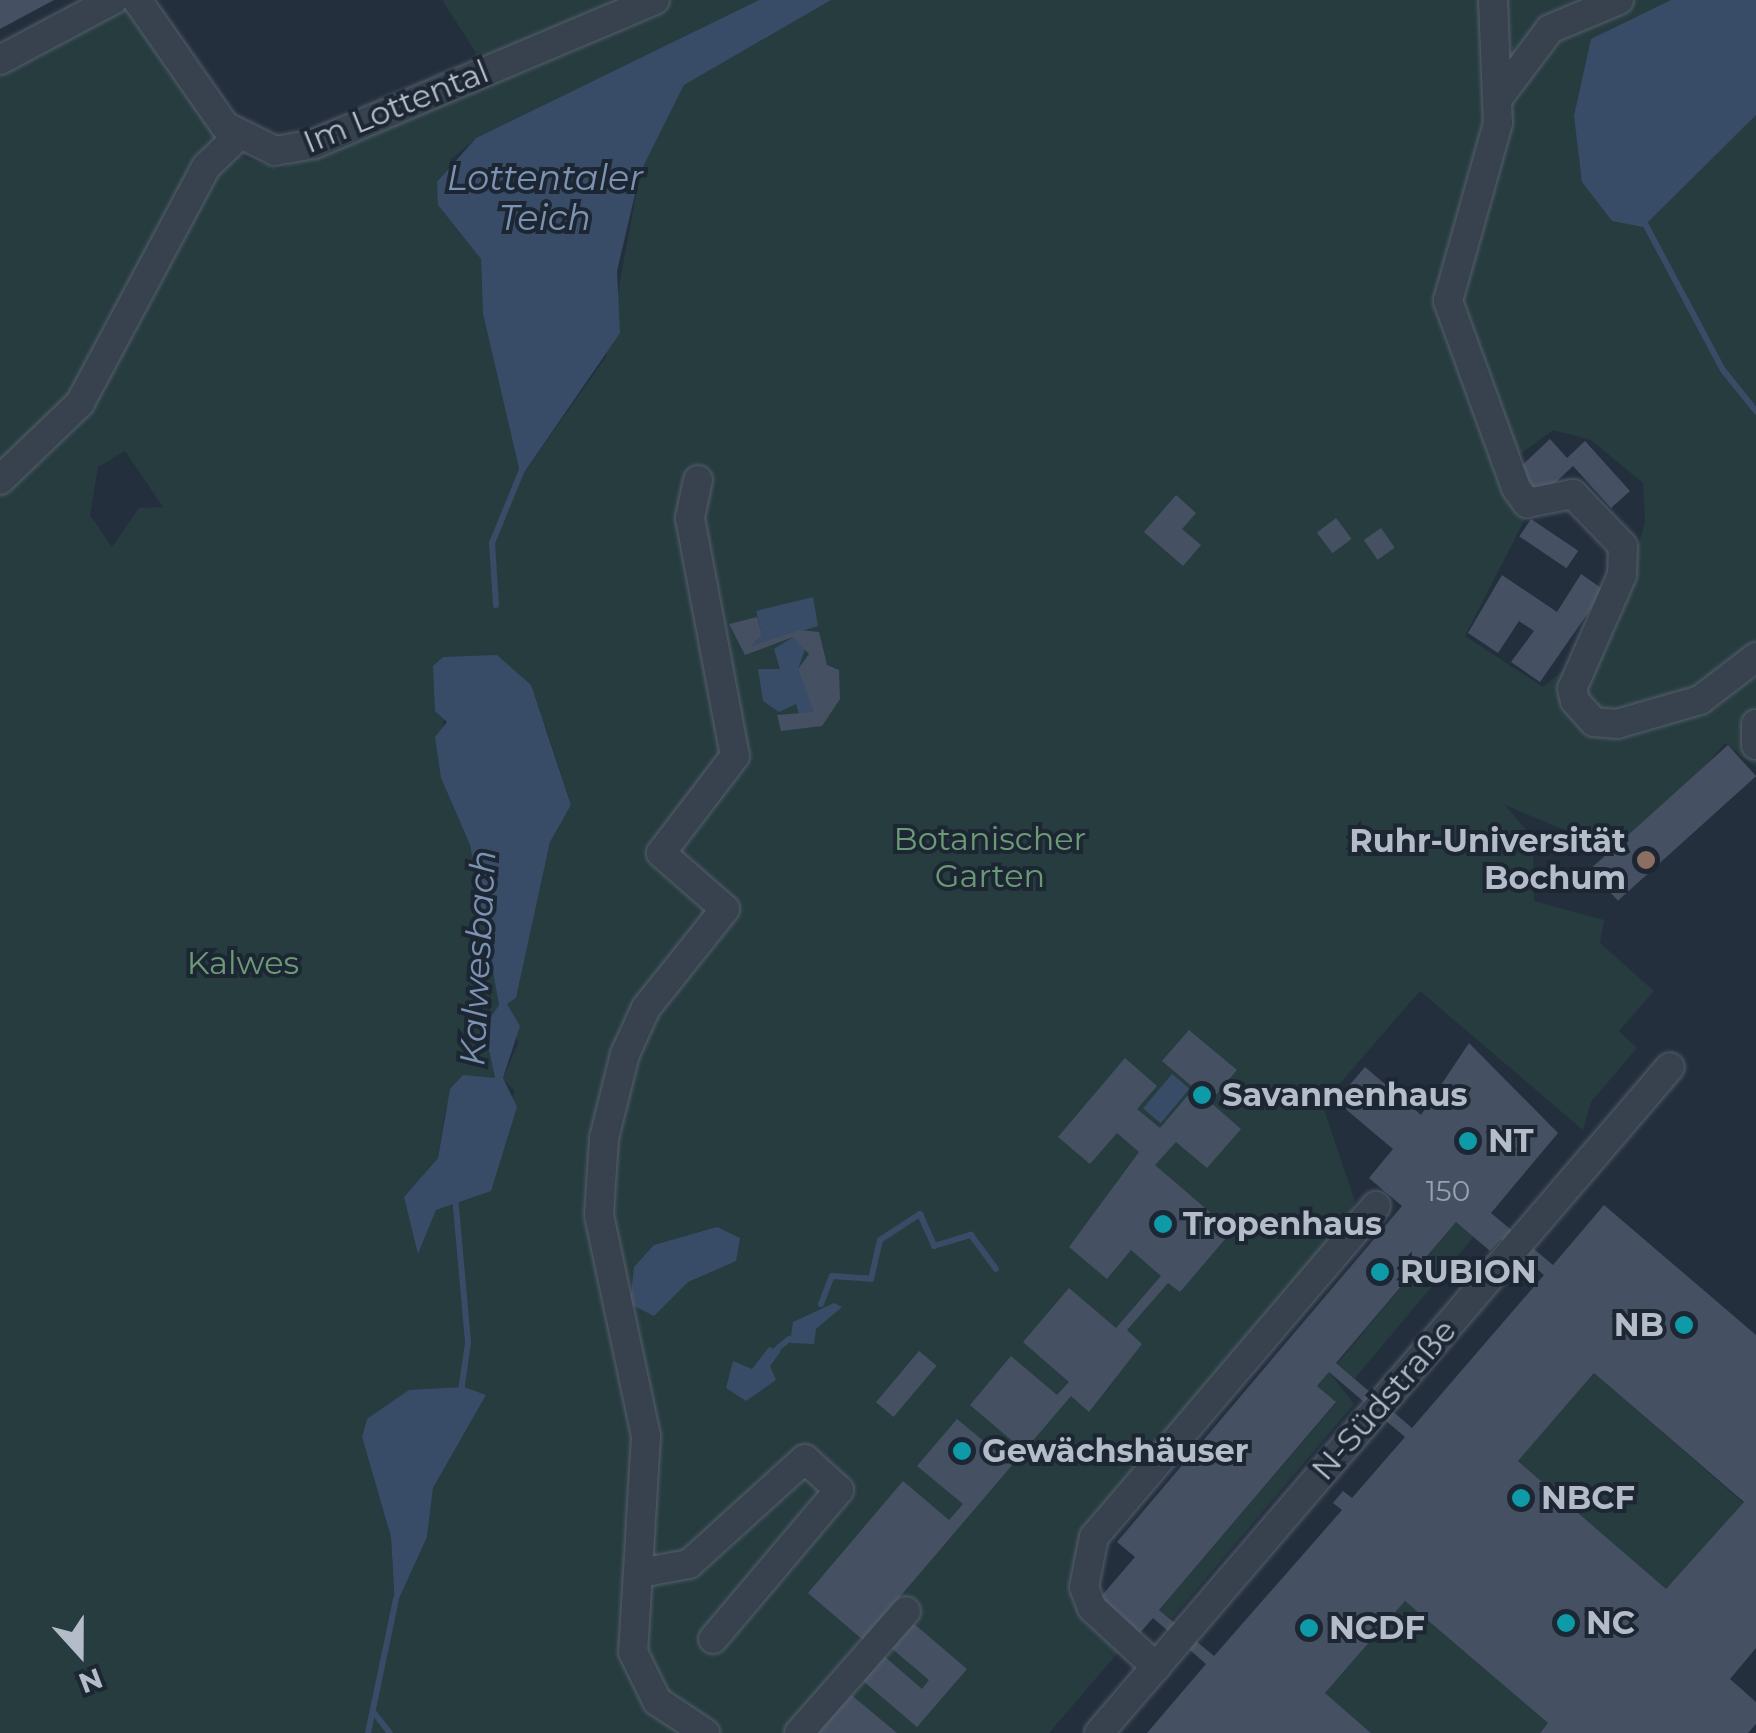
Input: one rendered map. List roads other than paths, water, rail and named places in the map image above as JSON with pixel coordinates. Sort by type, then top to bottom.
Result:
[{"type":"street","points":[[0,60],[113,0]]},
{"type":"street","points":[[0,480],[80,404],[206,167],[237,137],[138,0]]},
{"type":"street","name":"Im Lottental","points":[[237,137],[275,152],[314,144],[655,0]]},
{"type":"street","points":[[1493,0],[1502,93],[1448,300],[1516,488],[1527,503],[1573,494],[1623,546],[1622,575],[1572,689],[1575,701],[1594,722],[1617,724],[1700,700],[1756,657]]},
{"type":"street","points":[[1502,93],[1550,29],[1619,0]]},
{"type":"street","points":[[698,480],[690,518],[736,756],[661,854],[725,909],[646,1008],[626,1054],[601,1168],[604,1263],[646,1436],[640,1674],[657,1701],[703,1732]]},
{"type":"street","points":[[1756,724],[1756,745]]},
{"type":"street","name":"N-Südstraße","points":[[1099,1733],[1670,1067]]},
{"type":"street","points":[[1156,1666],[1092,1608],[1084,1588],[1094,1537],[1376,1206]]},
{"type":"street","points":[[640,1573],[689,1564],[804,1459],[840,1490],[713,1639]]},
{"type":"street","points":[[799,1733],[906,1611]]},
{"type":"water","name":"Lottentaler Teich","points":[[759,0],[831,0],[684,85],[640,173],[617,271],[620,333],[521,477],[483,314],[481,259],[438,205],[437,182],[476,138]]},
{"type":"water","points":[[1671,0],[1756,0],[1756,115],[1643,227],[1612,221],[1582,182],[1574,116],[1591,39]]},
{"type":"water","points":[[813,597],[818,626],[751,646],[762,635],[756,611]]},
{"type":"water","points":[[793,637],[807,644],[798,669],[818,714],[799,714],[796,704],[779,712],[763,701],[758,669],[780,669],[774,649]]},
{"type":"water","points":[[497,655],[531,685],[571,805],[550,842],[516,998],[507,1004],[520,1026],[503,1078],[517,1107],[491,1191],[436,1210],[418,1254],[404,1197],[438,1158],[450,1089],[463,1075],[495,1078],[484,1027],[499,1005],[470,845],[441,778],[435,737],[447,722],[435,711],[433,666],[443,657]]},
{"type":"water","points":[[1172,1074],[1190,1089],[1161,1123],[1143,1108]]},
{"type":"water","points":[[717,1227],[740,1238],[736,1261],[688,1282],[654,1316],[630,1304],[634,1267],[654,1245]]},
{"type":"water","points":[[834,1303],[842,1307],[816,1329],[814,1344],[790,1343],[793,1322]]},
{"type":"water","points":[[769,1347],[781,1351],[770,1366],[776,1380],[746,1401],[726,1388],[733,1361],[752,1369]]},
{"type":"water","points":[[464,1387],[486,1395],[433,1488],[427,1537],[395,1607],[391,1537],[362,1437],[367,1419],[409,1390]]},
{"type":"waterway","points":[[1641,216],[1723,370],[1756,411]]},
{"type":"waterway","name":"Kalwesbach","points":[[496,605],[492,543],[522,470]]},
{"type":"waterway","name":"Kalwesbach","points":[[455,1196],[468,1343],[461,1391]]},
{"type":"waterway","points":[[821,1304],[832,1276],[871,1279],[880,1240],[920,1214],[934,1246],[971,1235],[996,1269]]},
{"type":"waterway","points":[[777,1349],[789,1339]]},
{"type":"waterway","name":"Kalwesbach","points":[[368,1733],[396,1599]]},
{"type":"waterway","name":"Kalwesbach","points":[[375,1714],[390,1733]]},
{"type":"place","name":"Ruhr-Universität Bochum","points":[[1646,860]]},
{"type":"place","name":"Savannenhaus","points":[[1202,1095]]},
{"type":"place","name":"NT","points":[[1468,1141]]},
{"type":"place","name":"Tropenhaus","points":[[1163,1224]]},
{"type":"place","name":"RUBION","points":[[1380,1272]]},
{"type":"place","name":"NB","points":[[1684,1325]]},
{"type":"place","name":"Gewächshäuser","points":[[962,1451]]},
{"type":"place","name":"NBCF","points":[[1521,1498]]},
{"type":"place","name":"NC","points":[[1566,1623]]},
{"type":"place","name":"NCDF","points":[[1309,1628]]},
{"type":"park label","name":"Botanischer Garten","points":[[990,858]]},
{"type":"park label","name":"Kalwes","points":[[243,963]]}]
